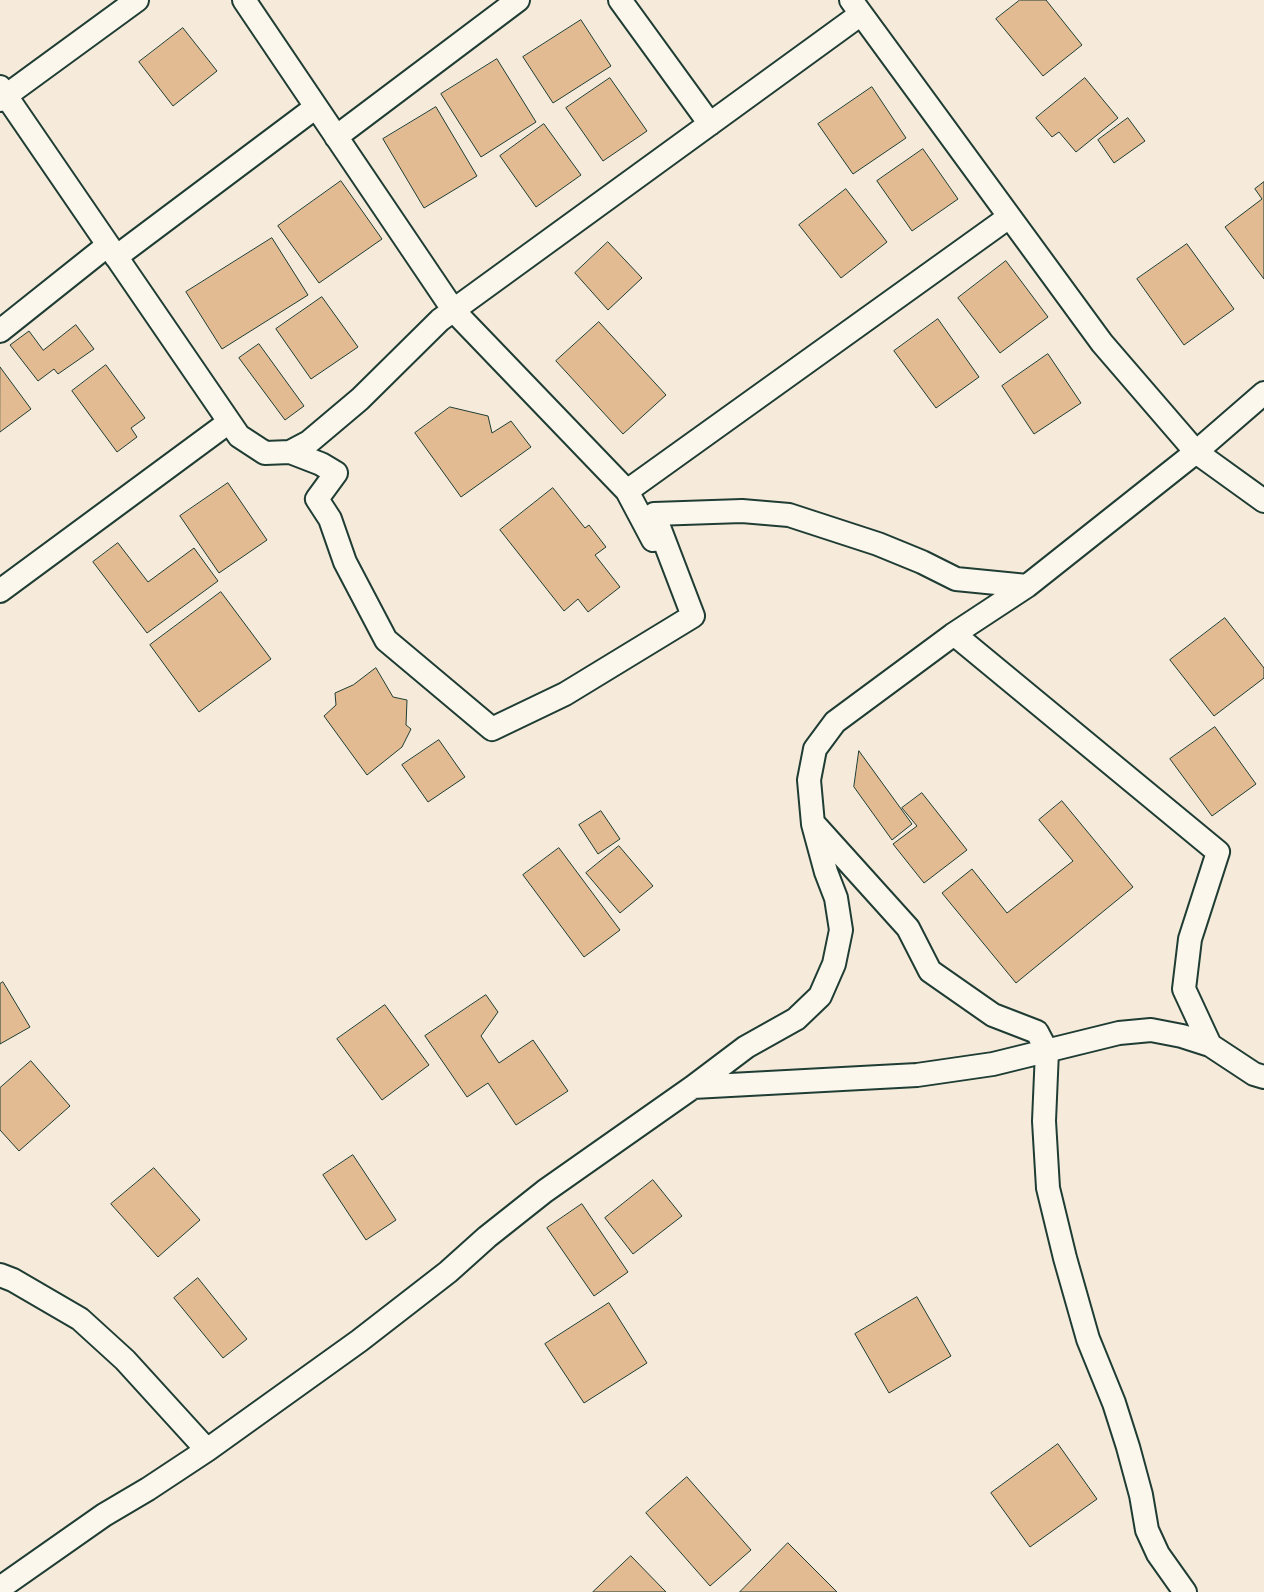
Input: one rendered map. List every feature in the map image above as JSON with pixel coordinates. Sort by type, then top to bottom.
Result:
[{"type":"street","points":[[137,0],[2,94],[239,436],[265,453],[290,452],[322,464],[336,472],[317,499],[330,519],[346,562],[386,640],[492,729],[565,694],[693,616]]},
{"type":"street","points":[[244,0],[454,310],[627,491],[693,616]]},
{"type":"street","points":[[336,137],[518,0]]},
{"type":"street","points":[[620,0],[710,124]]},
{"type":"street","points":[[290,452],[309,442],[360,399],[440,320],[710,124],[856,7],[1102,343],[1196,452],[1264,501]]},
{"type":"street","points":[[0,331],[316,107]]},
{"type":"street","points":[[627,491],[1009,217]]},
{"type":"street","points":[[0,1588],[104,1516],[206,1450],[359,1341],[448,1272],[486,1237],[545,1191],[693,1087],[746,1047],[796,1019],[820,996],[834,964],[841,930],[836,898],[826,872],[814,824],[809,780],[815,749],[835,722],[954,634],[1027,586],[1196,452],[1264,393]]},
{"type":"street","points":[[0,591],[230,422]]},
{"type":"street","points":[[693,616],[654,514],[742,511],[790,515],[878,544],[922,562],[956,579],[1027,586]]},
{"type":"street","points":[[954,634],[1218,852],[1190,939],[1184,989],[1210,1045]]},
{"type":"street","points":[[814,824],[908,928],[930,972],[994,1015],[1037,1032],[1048,1051],[1044,1121],[1048,1188],[1065,1258],[1088,1339],[1114,1403],[1128,1446],[1147,1530],[1158,1554],[1185,1592]]},
{"type":"street","points":[[693,1087],[917,1075],[993,1064],[1119,1033],[1151,1030],[1182,1036],[1210,1045],[1254,1074],[1264,1077]]},
{"type":"street","points":[[0,1275],[13,1280],[80,1320],[125,1360],[206,1450]]},
{"type":"building","points":[[1020,0],[1046,0],[1082,45],[1043,76],[996,19]]},
{"type":"building","points":[[581,20],[611,66],[553,103],[523,57]]},
{"type":"building","points":[[183,28],[217,71],[173,106],[139,62]]},
{"type":"building","points":[[497,59],[536,122],[481,157],[441,94]]},
{"type":"building","points":[[610,78],[647,131],[603,161],[566,108]]},
{"type":"building","points":[[1085,78],[1118,118],[1076,152],[1059,132],[1052,137],[1036,118]]},
{"type":"building","points":[[872,87],[906,138],[853,174],[818,124]]},
{"type":"building","points":[[436,107],[477,176],[424,208],[383,139]]},
{"type":"building","points":[[1128,118],[1145,141],[1114,163],[1098,140]]},
{"type":"building","points":[[544,124],[581,175],[536,207],[500,156]]},
{"type":"building","points":[[923,149],[958,199],[912,231],[877,181]]},
{"type":"building","points":[[341,181],[382,239],[319,283],[278,226]]},
{"type":"building","points":[[1264,182],[1264,279],[1225,227],[1262,199],[1255,189]]},
{"type":"building","points":[[846,189],[887,242],[841,278],[799,225]]},
{"type":"building","points":[[272,238],[308,295],[222,349],[186,292]]},
{"type":"building","points":[[608,242],[642,278],[608,310],[575,273]]},
{"type":"building","points":[[1187,244],[1234,309],[1184,345],[1137,279]]},
{"type":"building","points":[[1006,261],[1048,317],[1000,353],[958,298]]},
{"type":"building","points":[[322,297],[358,347],[311,379],[276,329]]},
{"type":"building","points":[[938,319],[979,377],[936,408],[894,351]]},
{"type":"building","points":[[599,322],[666,395],[623,434],[556,361]]},
{"type":"building","points":[[76,325],[94,349],[58,374],[54,369],[38,381],[10,345],[29,331],[43,350]]},
{"type":"building","points":[[259,344],[304,406],[285,420],[239,358]]},
{"type":"building","points":[[1048,354],[1081,403],[1034,434],[1002,386]]},
{"type":"building","points":[[106,365],[145,418],[131,428],[137,437],[117,452],[72,391]]},
{"type":"building","points":[[0,367],[31,409],[0,432]]},
{"type":"building","points":[[450,407],[488,416],[492,433],[511,421],[531,447],[461,497],[415,433]]},
{"type":"building","points":[[228,483],[267,540],[219,573],[180,516]]},
{"type":"building","points":[[553,488],[585,528],[589,525],[606,547],[595,555],[620,587],[588,612],[578,599],[564,611],[500,530]]},
{"type":"building","points":[[118,543],[148,582],[194,548],[218,581],[147,633],[93,562]]},
{"type":"building","points":[[221,592],[271,659],[199,712],[150,645]]},
{"type":"building","points":[[1225,618],[1264,668],[1264,678],[1214,716],[1170,660]]},
{"type":"building","points":[[376,668],[393,697],[407,700],[406,725],[411,729],[402,747],[367,775],[324,716],[336,705],[335,693],[353,685]]},
{"type":"building","points":[[1215,727],[1256,784],[1212,816],[1170,759]]},
{"type":"building","points":[[439,740],[465,777],[428,802],[402,765]]},
{"type":"building","points":[[859,751],[912,824],[892,840],[854,787]]},
{"type":"building","points":[[922,793],[967,850],[924,883],[893,844],[917,826],[902,808]]},
{"type":"building","points":[[1062,801],[1133,887],[1016,983],[942,893],[972,869],[1007,913],[1073,861],[1039,820]]},
{"type":"building","points":[[601,811],[620,839],[598,854],[579,825]]},
{"type":"building","points":[[619,846],[653,886],[620,913],[586,873]]},
{"type":"building","points":[[559,848],[620,930],[584,957],[523,875]]},
{"type":"building","points":[[3,982],[30,1027],[0,1044],[0,984]]},
{"type":"building","points":[[486,995],[498,1012],[481,1036],[499,1063],[533,1040],[568,1091],[516,1125],[488,1083],[467,1097],[425,1036]]},
{"type":"building","points":[[385,1005],[429,1065],[382,1100],[337,1039]]},
{"type":"building","points":[[31,1061],[70,1106],[19,1151],[0,1130],[0,1088]]},
{"type":"building","points":[[353,1155],[396,1220],[366,1240],[323,1175]]},
{"type":"building","points":[[154,1168],[200,1220],[158,1257],[111,1204]]},
{"type":"building","points":[[653,1180],[682,1216],[633,1254],[605,1218]]},
{"type":"building","points":[[582,1204],[628,1272],[594,1296],[547,1228]]},
{"type":"building","points":[[198,1278],[247,1339],[223,1358],[174,1298]]},
{"type":"building","points":[[917,1297],[951,1356],[889,1393],[855,1334]]},
{"type":"building","points":[[609,1303],[647,1363],[584,1403],[545,1344]]},
{"type":"building","points":[[1058,1444],[1097,1499],[1030,1547],[991,1493]]},
{"type":"building","points":[[687,1477],[751,1550],[710,1586],[646,1513]]},
{"type":"building","points":[[788,1543],[837,1592],[740,1592]]},
{"type":"building","points":[[631,1556],[666,1592],[593,1592]]}]
